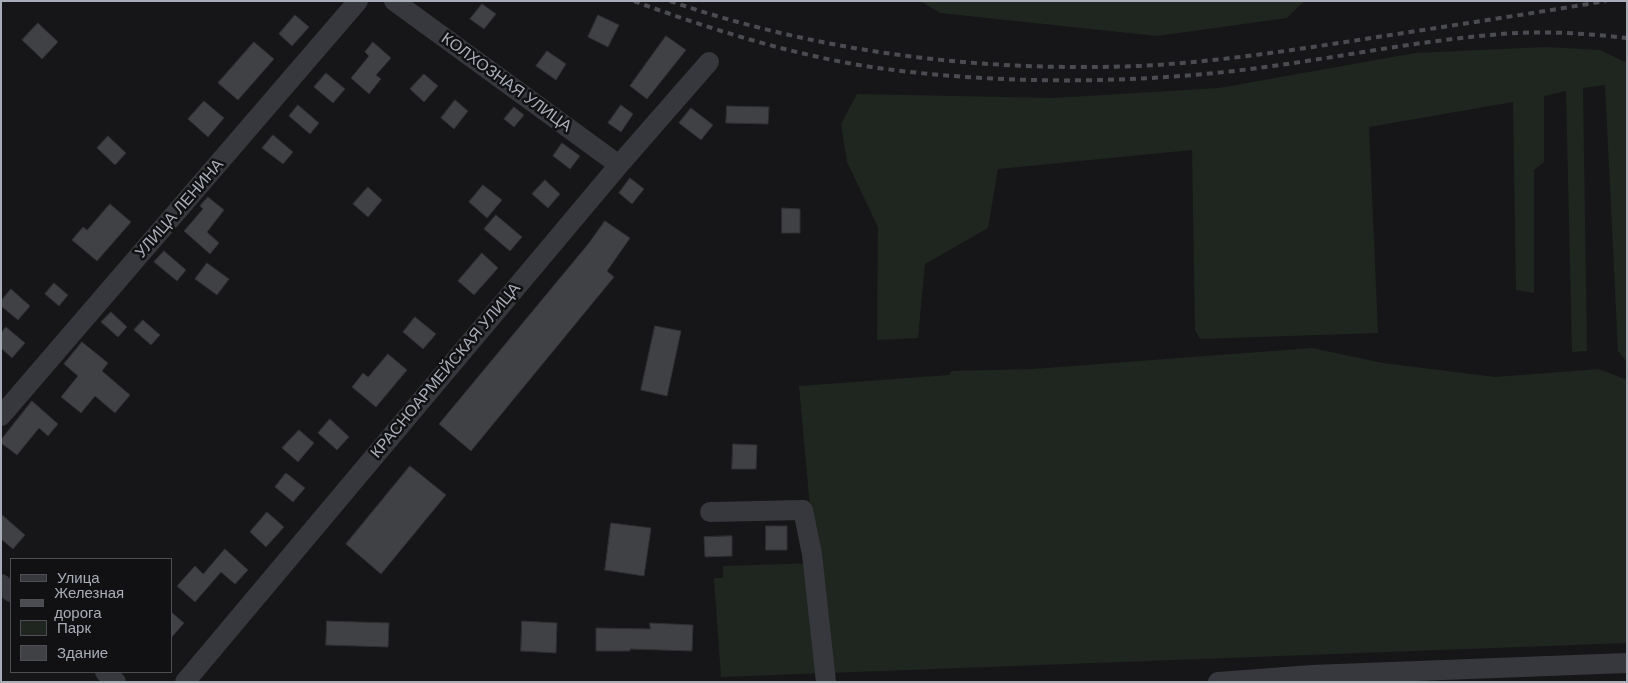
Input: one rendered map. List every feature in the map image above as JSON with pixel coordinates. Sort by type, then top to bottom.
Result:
[{"type":"street","name":"УЛИЦА ЛЕНИНА","points":[[1,416],[358,1]]},
{"type":"street","name":"КОЛХОЗНАЯ УЛИЦА","points":[[394,1],[619,165]]},
{"type":"street","name":"КРАСНОАРМЕЙСКАЯ УЛИЦА","points":[[185,682],[619,165],[709,62]]},
{"type":"street","points":[[710,512],[802,510],[812,554],[826,682]]},
{"type":"street","points":[[1218,682],[1468,675],[1627,663]]},
{"type":"street","points":[[106,673],[116,682]]},
{"type":"green space","points":[[920,1],[1304,1],[1287,18],[1157,36],[940,13]]},
{"type":"green space","points":[[1546,47],[1600,50],[1627,63],[1627,362],[1618,351],[1605,85],[1583,88],[1587,351],[1572,352],[1566,91],[1544,96],[1544,162],[1534,170],[1534,293],[1516,290],[1513,102],[1369,127],[1378,333],[1200,339],[1195,330],[1192,150],[998,169],[988,228],[925,264],[918,338],[877,340],[878,227],[847,162],[841,124],[857,94],[1053,98],[1219,88],[1415,53]]},
{"type":"green space","points":[[1312,348],[1383,363],[1495,377],[1599,369],[1627,380],[1627,643],[721,677],[714,578],[723,578],[723,566],[815,563],[799,386],[949,375],[952,371],[1033,369]]},
{"type":"building","points":[[482,4],[496,14],[484,29],[470,19]]},
{"type":"building","points":[[295,15],[309,27],[292,46],[279,34]]},
{"type":"building","points":[[598,15],[619,25],[608,47],[588,37]]},
{"type":"building","points":[[38,23],[58,42],[42,59],[22,40]]},
{"type":"building","points":[[666,36],[686,50],[647,99],[630,86]]},
{"type":"building","points":[[254,42],[274,59],[238,100],[218,83]]},
{"type":"building","points":[[373,42],[391,58],[376,75],[381,79],[369,94],[351,78],[369,56],[365,52]]},
{"type":"building","points":[[547,51],[566,64],[556,80],[536,66]]},
{"type":"building","points":[[326,73],[345,89],[333,103],[314,87]]},
{"type":"building","points":[[424,74],[438,86],[424,102],[410,89]]},
{"type":"building","points":[[455,100],[468,111],[454,129],[441,118]]},
{"type":"building","points":[[204,101],[224,118],[208,137],[188,119]]},
{"type":"building","points":[[298,105],[319,123],[310,134],[289,116]]},
{"type":"building","points":[[621,105],[633,114],[621,132],[608,123]]},
{"type":"building","points":[[727,106],[769,107],[768,124],[726,123]]},
{"type":"building","points":[[514,107],[524,115],[514,127],[504,119]]},
{"type":"building","points":[[691,108],[713,125],[701,140],[679,123]]},
{"type":"building","points":[[273,135],[293,152],[283,164],[262,148]]},
{"type":"building","points":[[108,136],[126,153],[115,165],[97,148]]},
{"type":"building","points":[[562,143],[580,156],[570,169],[553,156]]},
{"type":"building","points":[[630,178],[644,189],[632,204],[619,193]]},
{"type":"building","points":[[545,180],[560,194],[548,208],[532,194]]},
{"type":"building","points":[[483,185],[502,200],[487,218],[469,202]]},
{"type":"building","points":[[368,187],[382,200],[368,217],[353,204]]},
{"type":"building","points":[[208,197],[224,210],[207,232],[219,243],[210,254],[184,231],[203,209],[200,206]]},
{"type":"building","points":[[110,204],[131,222],[97,261],[72,240],[83,227],[87,230]]},
{"type":"building","points":[[782,208],[800,209],[800,233],[782,233]]},
{"type":"building","points":[[496,215],[522,237],[510,251],[484,229]]},
{"type":"building","points":[[605,221],[630,238],[607,271],[614,277],[471,451],[439,424],[589,243]]},
{"type":"building","points":[[164,251],[186,270],[177,281],[154,262]]},
{"type":"building","points":[[482,253],[498,268],[474,295],[458,281]]},
{"type":"building","points":[[207,263],[229,279],[217,295],[195,279]]},
{"type":"building","points":[[54,283],[68,295],[59,306],[45,294]]},
{"type":"building","points":[[11,289],[30,306],[18,320],[1,306],[1,301]]},
{"type":"building","points":[[111,312],[127,327],[118,337],[101,322]]},
{"type":"building","points":[[415,317],[436,334],[423,349],[403,332]]},
{"type":"building","points":[[143,320],[160,335],[151,345],[134,330]]},
{"type":"building","points":[[655,326],[681,331],[667,396],[641,390]]},
{"type":"building","points":[[6,327],[25,343],[12,358],[1,348],[1,333]]},
{"type":"building","points":[[82,342],[108,363],[102,371],[130,395],[115,413],[95,396],[81,413],[61,397],[78,376],[64,364]]},
{"type":"building","points":[[388,354],[407,370],[376,407],[352,387],[363,373],[368,377]]},
{"type":"building","points":[[32,401],[58,424],[48,436],[39,428],[17,455],[1,443],[1,440]]},
{"type":"building","points":[[330,419],[349,437],[337,450],[318,433]]},
{"type":"building","points":[[299,430],[314,443],[298,462],[282,448]]},
{"type":"building","points":[[733,444],[757,445],[756,469],[732,469]]},
{"type":"building","points":[[410,466],[446,495],[381,574],[346,544]]},
{"type":"building","points":[[286,473],[305,488],[293,502],[275,487]]},
{"type":"building","points":[[267,512],[284,527],[266,547],[250,532]]},
{"type":"building","points":[[1,514],[25,535],[13,549],[1,539]]},
{"type":"building","points":[[611,523],[651,528],[644,576],[605,570]]},
{"type":"building","points":[[766,526],[787,526],[787,550],[766,550]]},
{"type":"building","points":[[732,536],[732,556],[705,557],[704,537]]},
{"type":"building","points":[[225,549],[248,570],[235,584],[221,572],[195,602],[177,586],[195,566],[203,574]]},
{"type":"building","points":[[172,613],[184,623],[172,637]]},
{"type":"building","points":[[327,621],[389,623],[388,647],[326,645]]},
{"type":"building","points":[[522,621],[557,623],[556,653],[521,651]]},
{"type":"building","points":[[650,623],[693,625],[692,651],[630,649],[630,651],[596,651],[596,628],[650,629]]},
{"type":"railway","points":[[634,1],[724,32],[816,57],[920,73],[1004,79],[1089,80],[1173,77],[1250,69],[1422,43],[1508,33],[1559,33],[1627,38]]},
{"type":"railway","points":[[670,1],[727,19],[843,46],[961,62],[1079,67],[1139,66],[1255,55],[1606,1]]}]
